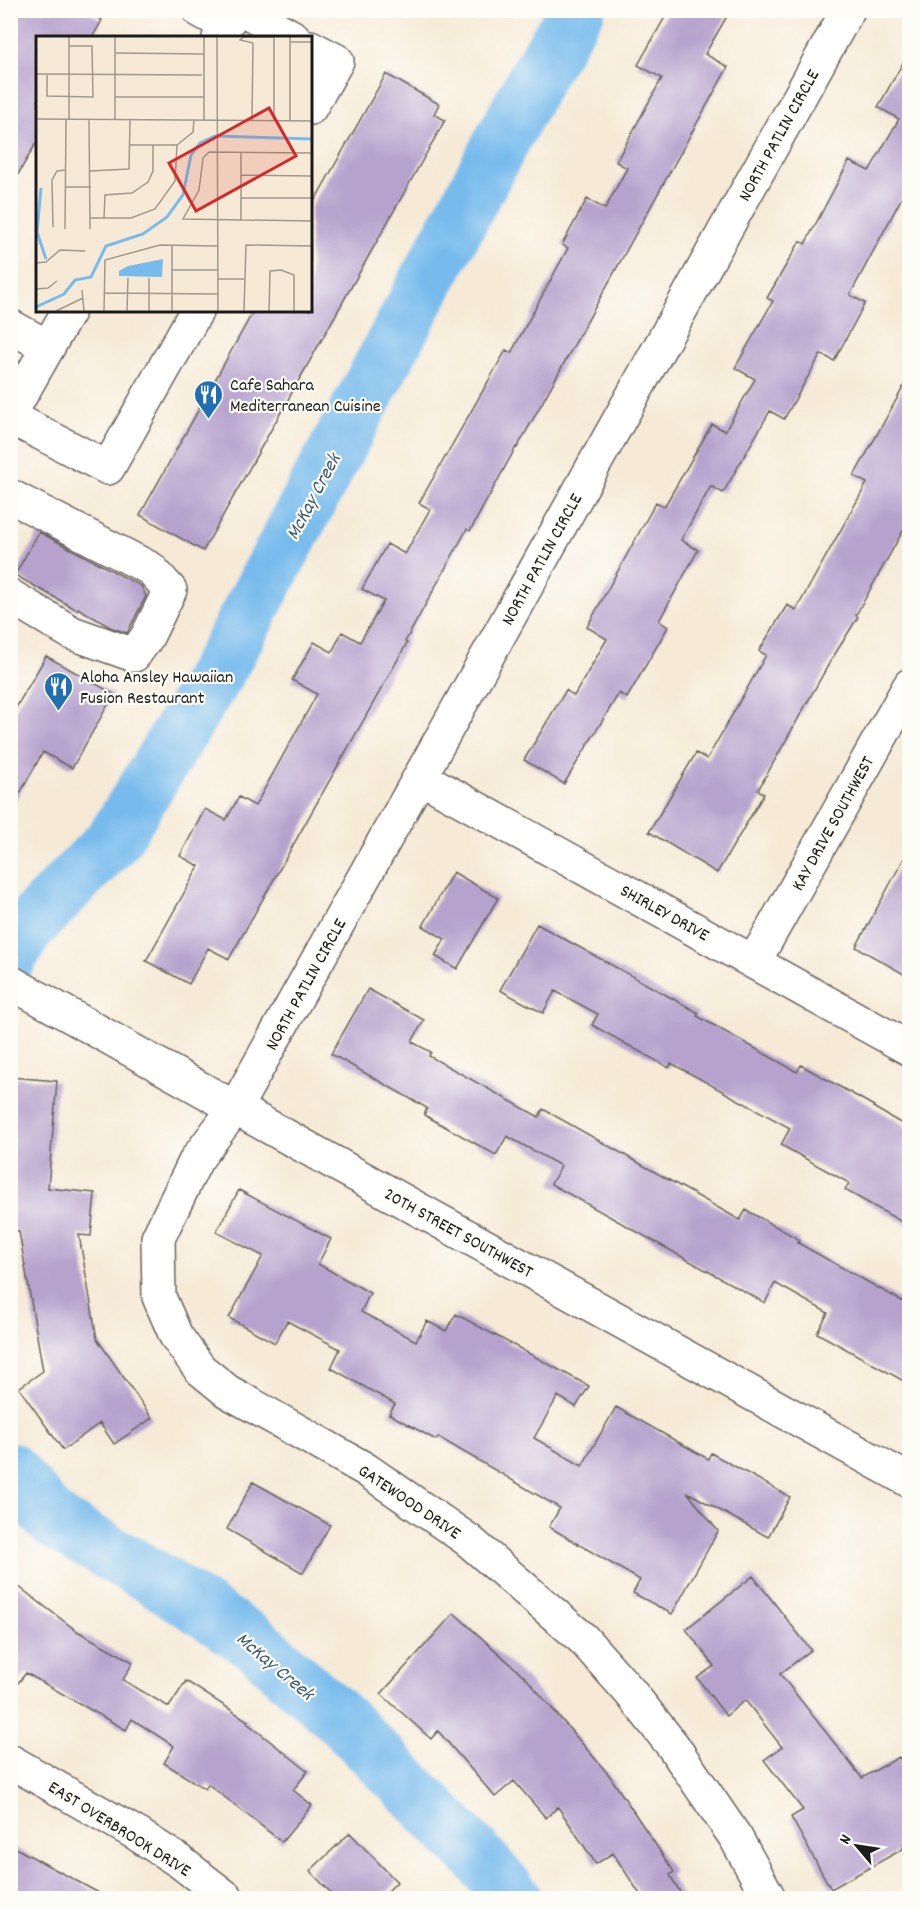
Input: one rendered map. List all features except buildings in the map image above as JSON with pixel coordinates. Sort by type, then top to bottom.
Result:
[{"type":"street","name":"NORTH PATLIN CIRCLE","points":[[236,1108],[848,10]]},
{"type":"street","points":[[224,19],[287,36]]},
{"type":"street","points":[[312,48],[337,61],[312,105]]},
{"type":"street","points":[[68,312],[10,415],[108,468],[196,312]]},
{"type":"street","points":[[10,326],[48,347]]},
{"type":"street","points":[[10,496],[151,569],[170,590],[147,637],[134,655],[72,633],[10,596]]},
{"type":"street","name":"KAY DRIVE SOUTHWEST","points":[[754,962],[909,685]]},
{"type":"street","name":"SHIRLEY DRIVE","points":[[420,777],[909,1049]]},
{"type":"street","name":"20TH STREET SOUTHWEST","points":[[10,981],[909,1480]]},
{"type":"street","name":"GATEWOOD DRIVE","points":[[236,1108],[196,1160],[158,1238],[159,1297],[176,1336],[200,1369],[227,1391],[365,1469],[468,1540],[583,1639],[630,1692],[673,1746],[736,1838],[769,1899]]},
{"type":"street","name":"EAST OVERBROOK DRIVE","points":[[10,1761],[137,1834],[179,1861],[227,1899]]},
{"type":"waterway","name":"McKay Creek","points":[[10,956],[26,929],[114,839],[221,665],[540,70],[577,10]]},
{"type":"waterway","name":"McKay Creek","points":[[10,1470],[53,1521],[154,1578],[255,1643],[346,1724],[481,1860],[514,1898]]},
{"type":"place","name":"Cafe Sahara Mediterranean Cuisine","points":[[209,420]]},
{"type":"place","name":"Aloha Ansley Hawaiian Fusion Restaurant","points":[[59,712]]}]
